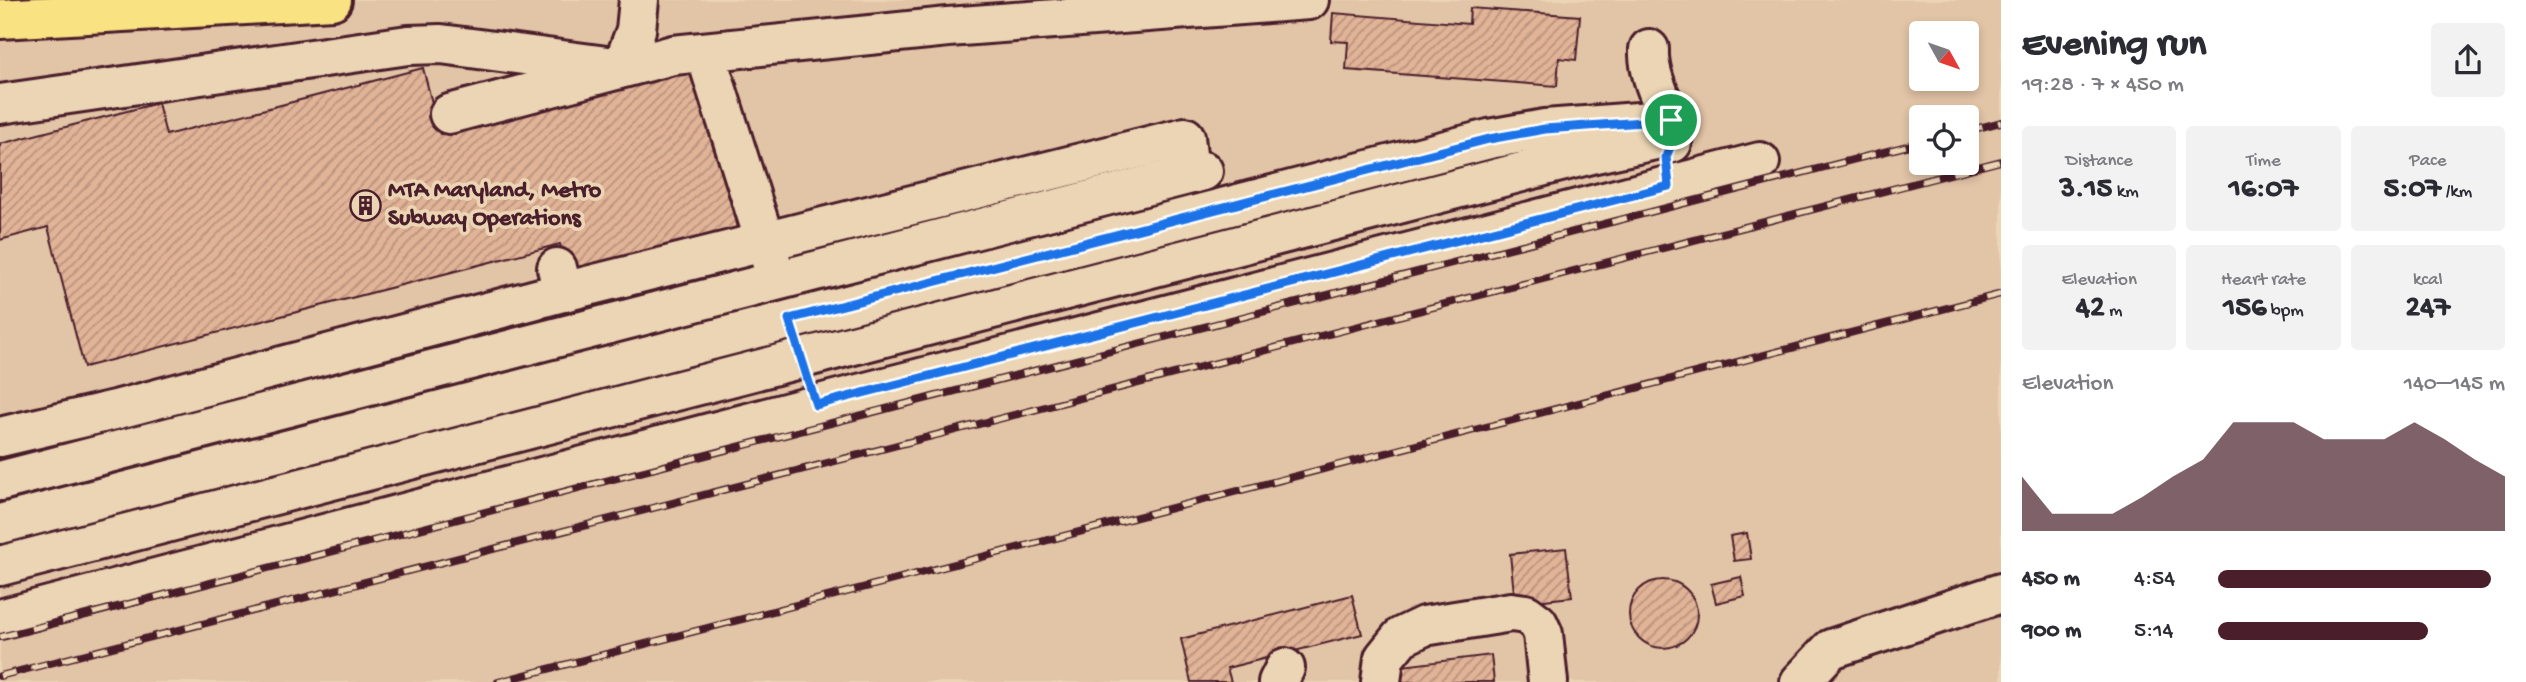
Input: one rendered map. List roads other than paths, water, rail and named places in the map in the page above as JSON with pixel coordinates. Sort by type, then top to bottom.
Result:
[{"type":"main road","points":[[4,20],[332,0]]},
{"type":"lane","points":[[622,68],[636,30],[639,0]]},
{"type":"lane","points":[[449,114],[673,55],[948,27],[1310,0]]},
{"type":"lane","points":[[0,104],[408,45],[441,44],[622,68]]},
{"type":"lane","points":[[1649,49],[1648,61],[1672,128],[1666,157],[1669,186]]},
{"type":"lane","points":[[705,52],[816,405]]},
{"type":"lane","points":[[0,524],[1489,139],[1533,131],[1672,128]]},
{"type":"lane","points":[[0,566],[1533,169],[1672,128]]},
{"type":"lane","points":[[1533,131],[1533,169]]},
{"type":"lane","points":[[0,437],[115,410],[560,279],[765,242],[1185,137],[1196,172],[0,481]]},
{"type":"lane","points":[[0,619],[1760,162]]},
{"type":"lane","points":[[1800,682],[1831,649],[2001,593]]},
{"type":"lane","points":[[1381,682],[1384,658],[1401,637],[1424,626],[1511,612],[1526,614],[1538,623],[1543,634],[1548,682]]},
{"type":"railway","points":[[1979,128],[2001,122]]},
{"type":"railway","points":[[0,637],[1909,145]]},
{"type":"railway","points":[[0,676],[2001,161]]},
{"type":"railway","points":[[498,682],[2001,294]]},
{"type":"place","name":"MTA Maryland, Metro Subway Operations","points":[[365,205]]}]
